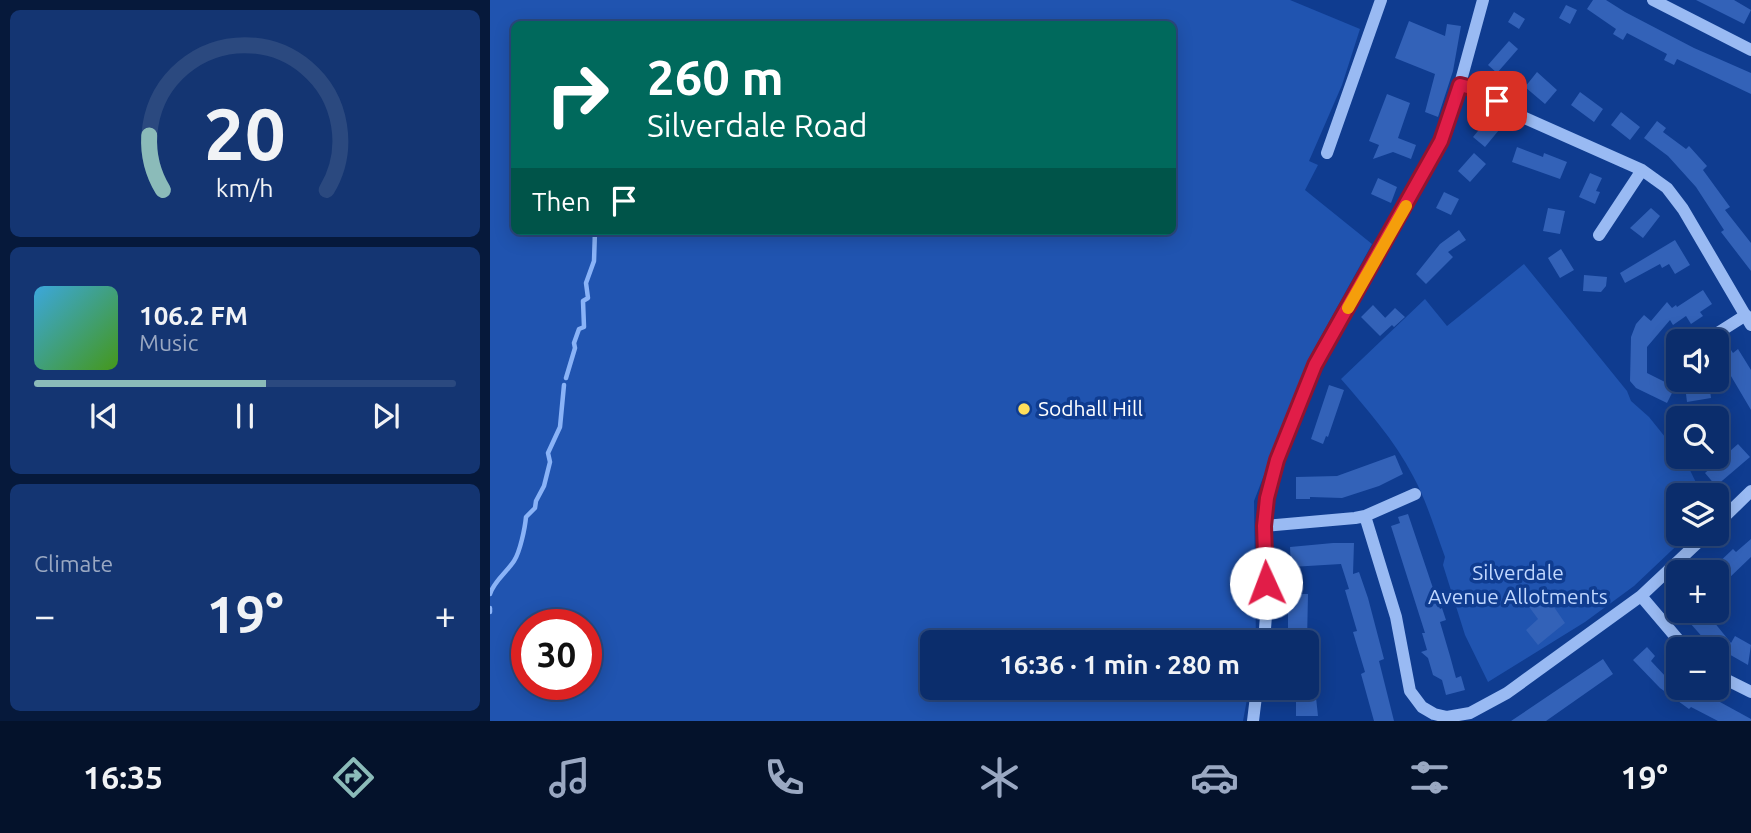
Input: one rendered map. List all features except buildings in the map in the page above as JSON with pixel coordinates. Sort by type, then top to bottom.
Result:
[{"type":"street","points":[[1327,153],[1381,0]]},
{"type":"street","points":[[1265,630],[1267,602],[1264,526],[1267,498],[1277,460],[1315,365],[1441,141],[1460,85],[1483,0]]},
{"type":"street","points":[[1653,0],[1751,50]]},
{"type":"street","points":[[1460,85],[1479,90],[1518,115],[1642,170],[1667,188],[1684,209],[1748,320],[1729,329]]},
{"type":"street","points":[[1600,235],[1642,170]]},
{"type":"street","points":[[1729,512],[1751,491]]},
{"type":"street","points":[[1264,526],[1332,522],[1365,516],[1415,494]]},
{"type":"street","points":[[1365,516],[1396,617],[1410,691],[1422,707],[1438,716],[1464,716],[1491,703],[1641,596],[1694,546]]},
{"type":"street","points":[[1641,596],[1676,637]]},
{"type":"street","points":[[1729,680],[1751,692]]},
{"type":"street","points":[[1253,721],[1256,700]]},
{"type":"green space","points":[[490,0],[1290,0],[1360,29],[1342,85],[1309,161],[1318,165],[1305,190],[1372,244],[1309,358],[1254,501],[1256,630],[920,630],[920,700],[1247,700],[1243,721],[490,721]]},
{"type":"green space","name":"Silverdale Avenue Allotments","points":[[1524,264],[1627,391],[1631,401],[1649,417],[1666,438],[1666,469],[1689,469],[1696,483],[1666,483],[1666,546],[1676,546],[1634,586],[1585,622],[1488,682],[1465,635],[1443,565],[1445,557],[1418,486],[1389,438],[1341,379],[1425,299],[1447,326]]},
{"type":"waterway","points":[[566,378],[574,343],[579,329],[584,327],[583,301],[588,298],[586,283],[594,261],[595,235]]},
{"type":"waterway","points":[[490,594],[516,557],[526,517],[535,508],[544,486],[550,462],[548,453],[560,427],[564,385]]},
{"type":"slow traffic","points":[[1348,308],[1406,206]]},
{"type":"place","name":"Sodhall Hill","points":[[1024,409]]},
{"type":"route","points":[[1266,583],[1264,526],[1267,498],[1277,460],[1315,365],[1380,254],[1441,141],[1460,85],[1479,90],[1497,101]]}]
